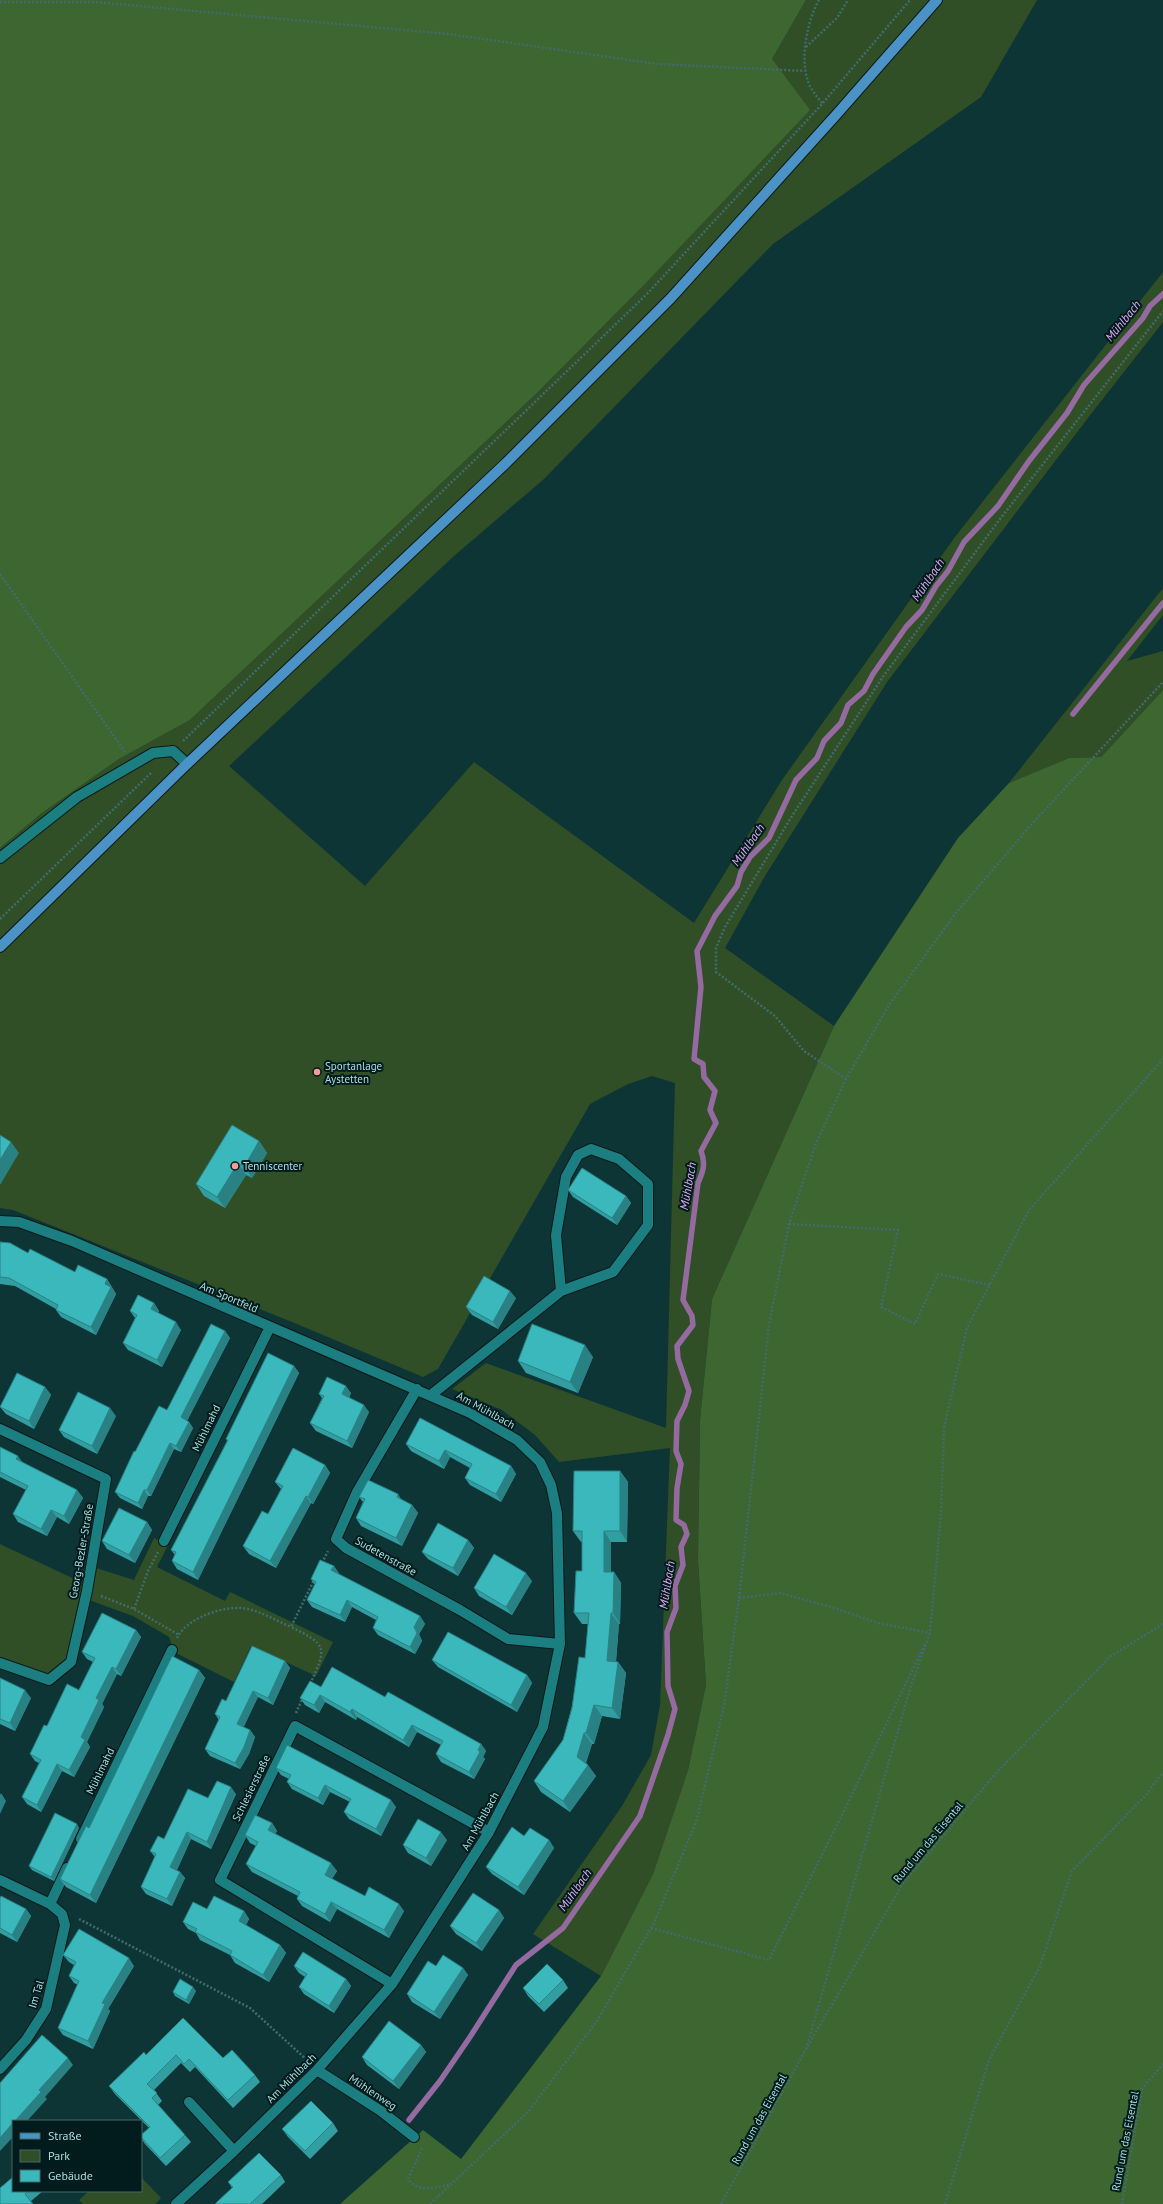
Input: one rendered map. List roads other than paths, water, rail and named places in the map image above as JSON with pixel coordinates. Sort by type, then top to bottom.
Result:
[{"type":"main road","points":[[0,947],[187,764],[506,463],[671,298],[836,115],[937,0]]},
{"type":"street","points":[[0,858],[77,797],[153,753],[173,751],[187,764]]},
{"type":"street","points":[[431,1395],[561,1291],[613,1272],[648,1225],[648,1184],[619,1159],[591,1149],[578,1155],[566,1177],[556,1235],[561,1291]]},
{"type":"street","name":"Am Sportfeld","points":[[0,1221],[19,1222],[72,1241],[447,1402]]},
{"type":"street","name":"Mühlmahd","points":[[164,1541],[270,1327]]},
{"type":"street","name":"Sudetenstraße","points":[[417,1389],[357,1492],[336,1539],[346,1548],[460,1610],[508,1639],[560,1644]]},
{"type":"street","name":"Am Mühlbach","points":[[176,2204],[234,2152],[317,2070],[392,1984],[489,1832],[543,1727],[560,1644],[557,1513],[551,1485],[540,1462],[517,1440],[495,1426],[447,1402]]},
{"type":"street","name":"Georg-Bezler-Straße","points":[[0,1429],[106,1479],[87,1591],[71,1662],[49,1680],[0,1662]]},
{"type":"street","name":"Mühlmahd","points":[[77,1846],[172,1650]]},
{"type":"street","name":"Schlesierstraße","points":[[392,1984],[220,1880],[294,1726],[489,1832]]},
{"type":"street","points":[[0,1880],[50,1904],[70,1861]]},
{"type":"street","name":"Im Tal","points":[[0,2069],[26,2040],[46,2009],[65,1925],[62,1914],[50,1904]]},
{"type":"street","name":"Mühlenweg","points":[[317,2070],[381,2111],[414,2137]]},
{"type":"street","points":[[189,2102],[234,2152]]},
{"type":"waterway","name":"Mühlbach","points":[[409,2120],[440,2081],[516,1965],[563,1928],[640,1816],[668,1735],[675,1709],[668,1686],[667,1632],[676,1608],[675,1586],[683,1565],[681,1547],[687,1534],[684,1525],[676,1520],[677,1488],[681,1464],[676,1451],[677,1421],[685,1405],[689,1391],[678,1359],[677,1346],[693,1325],[692,1316],[683,1300],[698,1183],[703,1168],[701,1151],[716,1123],[710,1110],[715,1091],[704,1077],[703,1064],[694,1059],[701,987],[697,951],[715,916],[737,886],[741,872],[750,857],[769,838],[796,780],[817,758],[824,741],[841,723],[848,705],[864,691],[873,674],[906,627],[922,610],[936,586],[948,571],[964,542],[998,506],[1029,461],[1067,413],[1084,385],[1143,318],[1150,306],[1163,294]]},
{"type":"waterway","points":[[1073,714],[1163,603]]},
{"type":"place","name":"Sportanlage Aystetten","points":[[317,1072]]},
{"type":"place","name":"Tenniscenter","points":[[235,1166]]}]
